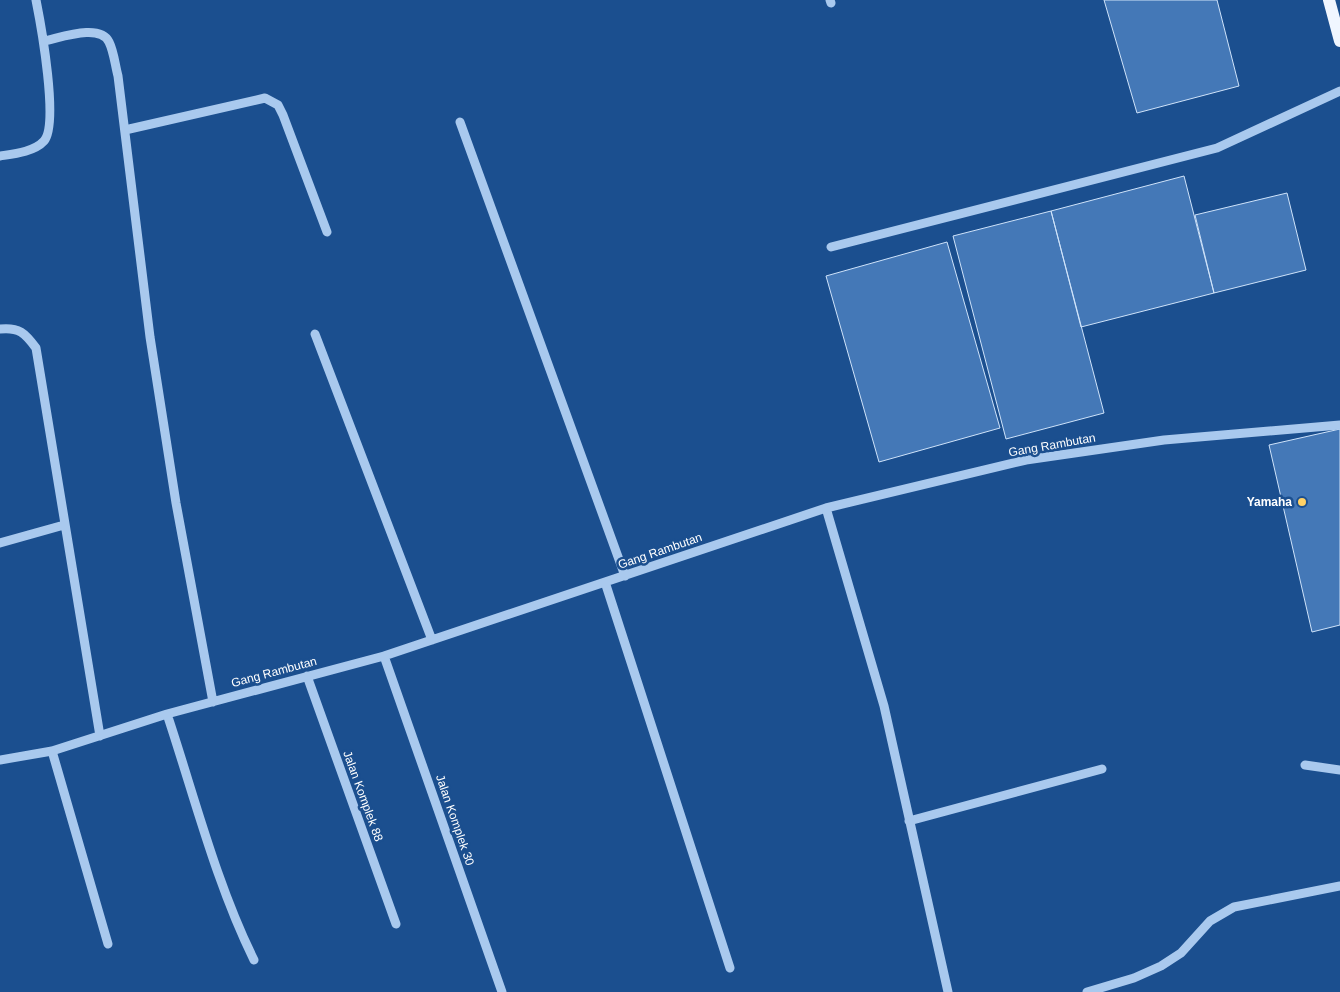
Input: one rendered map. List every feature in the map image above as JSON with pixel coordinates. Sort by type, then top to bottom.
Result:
[{"type":"main road","points":[[1329,0],[1340,41]]},
{"type":"street","points":[[0,156],[24,151],[43,143],[48,133],[50,117],[44,41],[36,0]]},
{"type":"street","points":[[44,41],[90,32],[101,34],[108,41],[118,76],[134,219],[153,357],[176,503],[214,702]]},
{"type":"street","points":[[831,246],[1216,148],[1340,91]]},
{"type":"street","points":[[125,130],[265,98],[272,101],[283,115],[327,232]]},
{"type":"street","points":[[460,122],[625,576]]},
{"type":"street","points":[[0,329],[14,328],[28,337],[36,348],[100,736]]},
{"type":"street","points":[[315,334],[432,640]]},
{"type":"street","name":"Gang Rambutan","points":[[0,760],[52,750],[167,714],[384,656],[826,508],[1026,460],[1164,440],[1340,425]]},
{"type":"street","points":[[826,508],[884,706],[948,992]]},
{"type":"street","points":[[0,543],[64,525]]},
{"type":"street","points":[[605,582],[730,968]]},
{"type":"street","name":"Jalan Komplek 30","points":[[384,656],[502,992]]},
{"type":"street","name":"Jalan Komplek 88","points":[[307,676],[396,924]]},
{"type":"street","points":[[167,714],[210,846],[243,938],[254,960]]},
{"type":"street","points":[[52,750],[108,944]]},
{"type":"street","points":[[1305,765],[1340,770]]},
{"type":"street","points":[[909,821],[1102,769]]},
{"type":"street","points":[[1086,992],[1134,978],[1161,966],[1180,953],[1210,921],[1234,907],[1340,886]]},
{"type":"building","points":[[1104,0],[1217,0],[1239,86],[1137,113]]},
{"type":"building","points":[[1184,176],[1214,293],[1081,327],[1051,211]]},
{"type":"building","points":[[1287,193],[1306,270],[1214,293],[1195,215]]},
{"type":"building","points":[[1051,211],[1104,413],[1006,439],[953,236]]},
{"type":"building","points":[[947,242],[1000,428],[879,462],[826,276]]},
{"type":"building","points":[[1340,429],[1340,625],[1312,632],[1269,445]]},
{"type":"place","name":"Yamaha","points":[[1302,502]]}]
